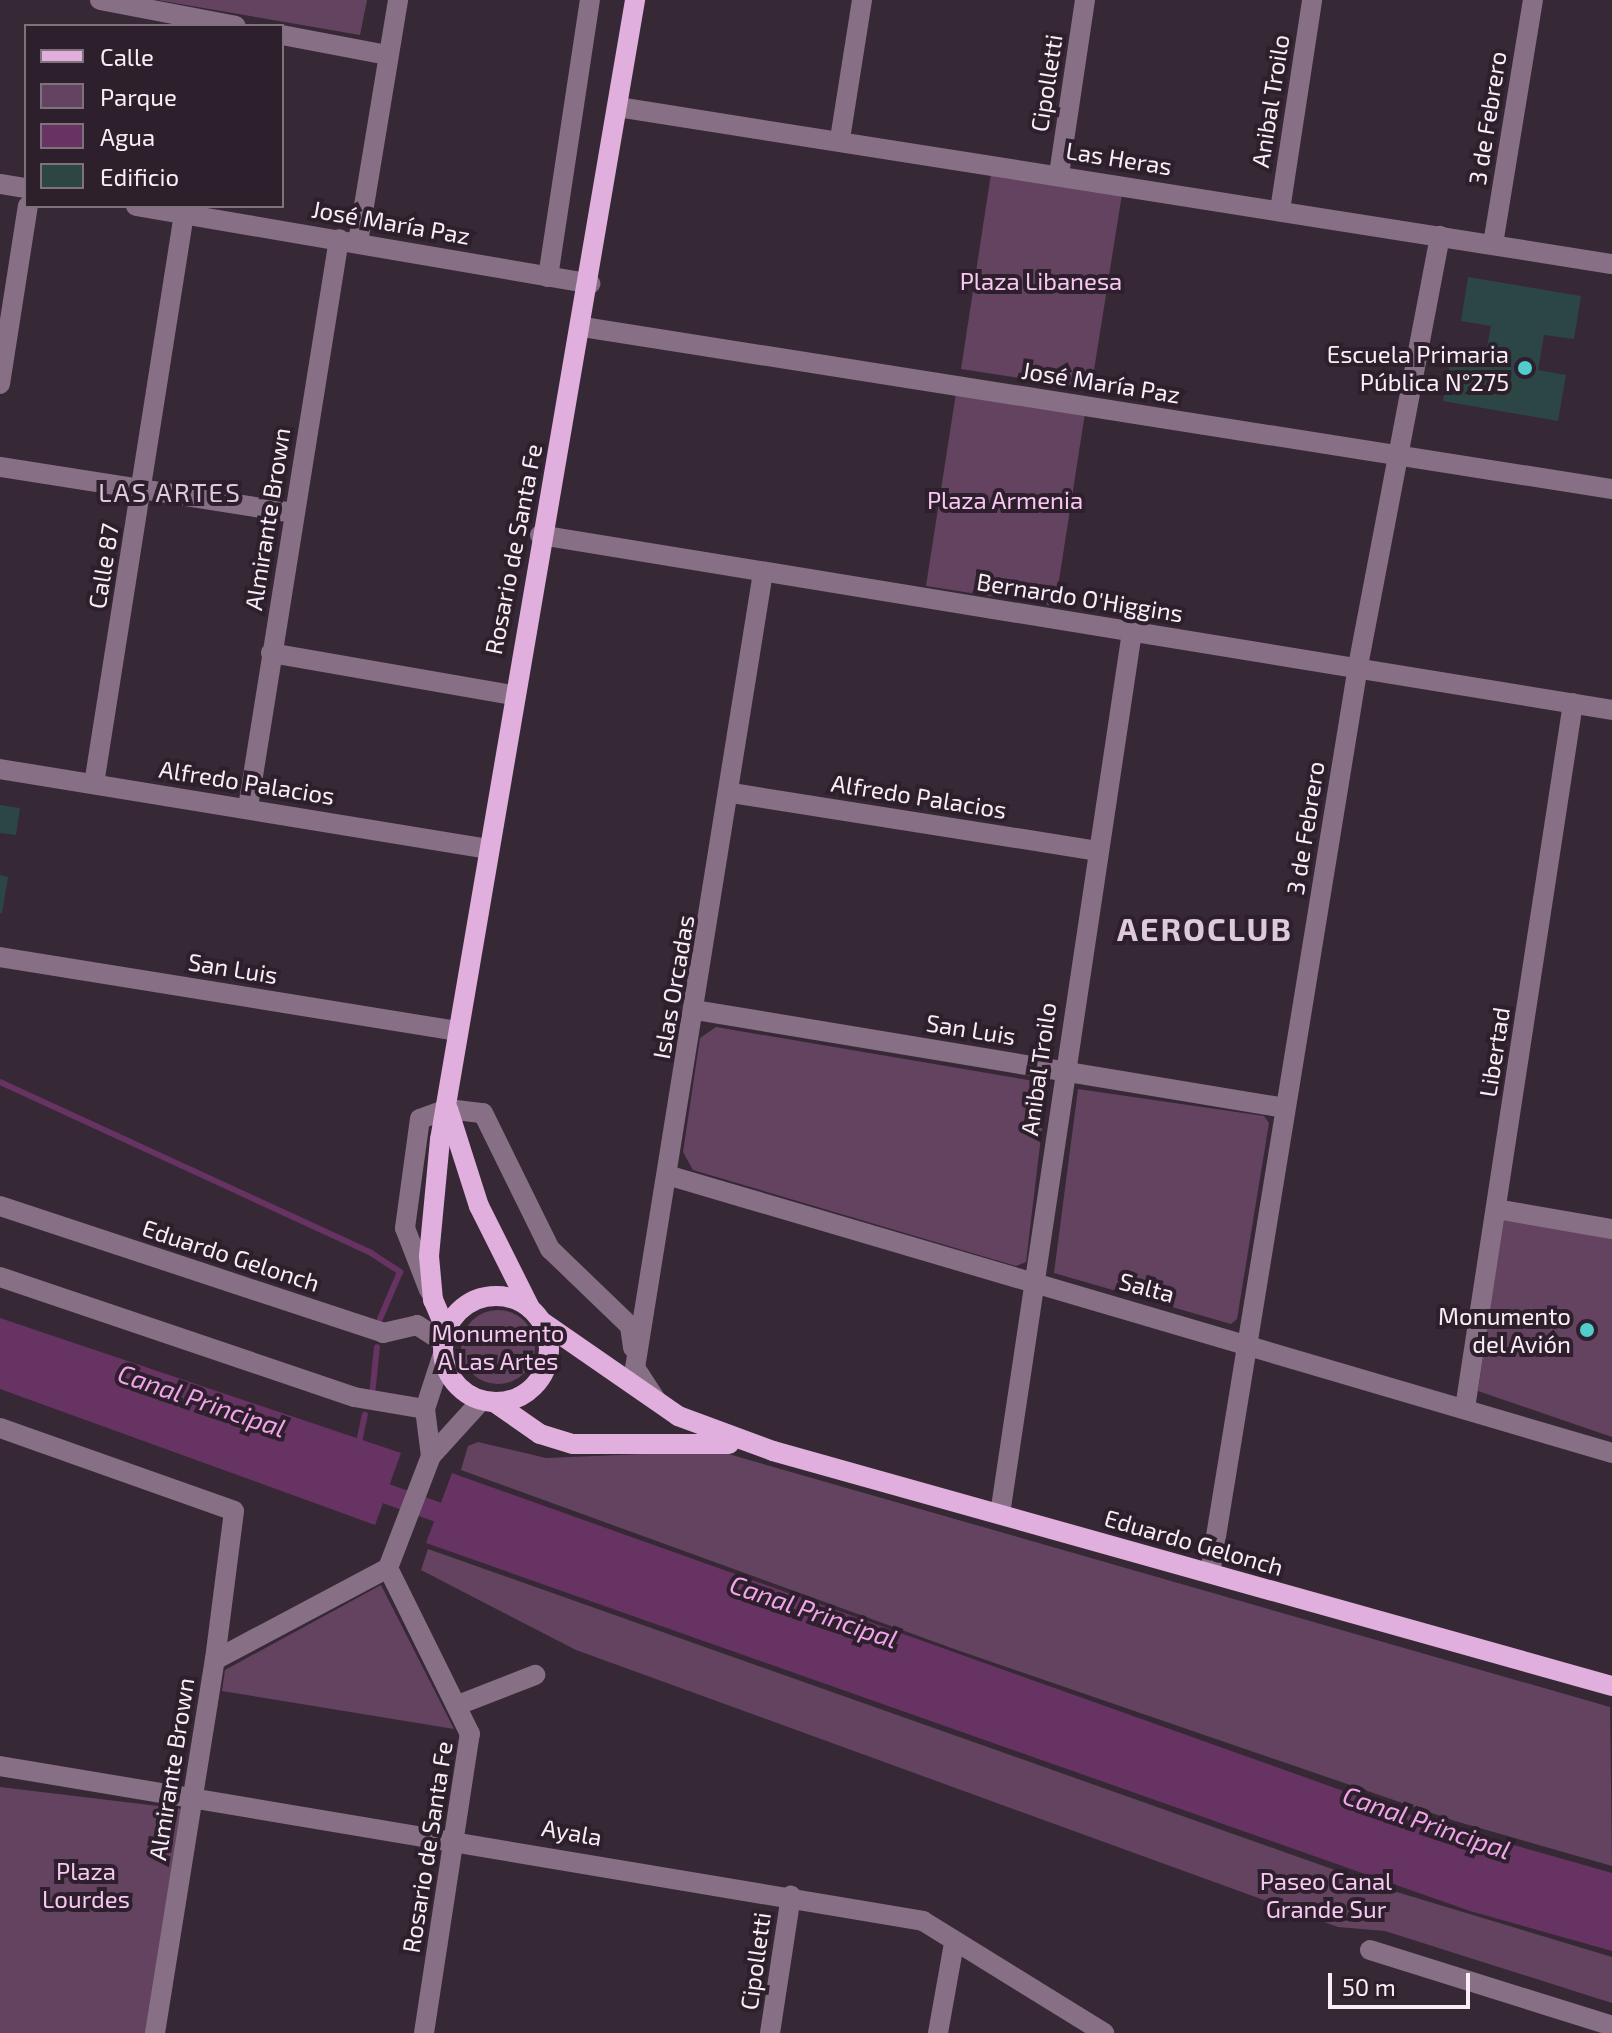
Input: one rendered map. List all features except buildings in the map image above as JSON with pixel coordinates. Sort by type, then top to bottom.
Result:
[{"type":"main road","name":"Rosario de Santa Fe","points":[[444,1342],[433,1300],[429,1256],[458,1031],[485,848],[540,535],[583,327],[635,0]]},
{"type":"main road","name":"Rosario de Santa Fe","points":[[448,1109],[479,1206],[535,1314]]},
{"type":"main road","name":"Eduardo Gelonch","points":[[773,1451],[658,1404],[508,1297],[483,1298],[460,1309],[444,1342],[451,1378],[540,1434],[573,1444],[722,1442],[773,1451],[1608,1686]]},
{"type":"main road","points":[[488,1401],[527,1392],[542,1376],[549,1342],[535,1314]]},
{"type":"street","points":[[100,0],[226,24]]},
{"type":"street","name":"Almirante Brown","points":[[248,807],[294,513],[398,0]]},
{"type":"street","points":[[548,277],[590,0]]},
{"type":"street","points":[[840,139],[862,0]]},
{"type":"street","name":"Cipolletti","points":[[1059,174],[1085,0]]},
{"type":"street","name":"Anibal Troilo","points":[[1280,210],[1312,0]]},
{"type":"street","name":"3 de Febrero","points":[[1493,244],[1533,0]]},
{"type":"street","points":[[284,35],[387,55]]},
{"type":"street","name":"Las Heras","points":[[618,107],[840,139],[1612,264]]},
{"type":"street","points":[[0,184],[24,188]]},
{"type":"street","points":[[0,384],[28,208]]},
{"type":"street","name":"José María Paz","points":[[148,208],[590,284]]},
{"type":"street","name":"Calle 87","points":[[94,784],[184,214]]},
{"type":"street","name":"3 de Febrero","points":[[1210,1573],[1358,666],[1403,455],[1440,236]]},
{"type":"street","name":"José María Paz","points":[[583,327],[1612,489]]},
{"type":"street","points":[[0,467],[294,513]]},
{"type":"street","name":"Bernardo O'Higgins","points":[[540,535],[1358,666],[1612,710]]},
{"type":"street","name":"Islas Orcadas","points":[[635,1368],[732,793],[763,572]]},
{"type":"street","name":"Anibal Troilo","points":[[1000,1514],[1037,1283],[1063,1071],[1132,632]]},
{"type":"street","points":[[271,653],[512,695]]},
{"type":"street","name":"Libertad","points":[[1465,1408],[1573,703]]},
{"type":"street","name":"Alfredo Palacios","points":[[0,769],[485,848]]},
{"type":"street","name":"Alfredo Palacios","points":[[732,793],[1098,851]]},
{"type":"street","name":"San Luis","points":[[0,957],[458,1031]]},
{"type":"street","name":"San Luis","points":[[695,1010],[1285,1108]]},
{"type":"street","points":[[448,1109],[483,1113],[550,1249],[630,1326],[635,1368],[658,1404]]},
{"type":"street","name":"Salta","points":[[667,1175],[1250,1342],[1612,1453]]},
{"type":"street","name":"Eduardo Gelonch","points":[[0,1206],[383,1333],[417,1325],[444,1342]]},
{"type":"street","points":[[1496,1209],[1612,1229]]},
{"type":"street","points":[[0,1277],[354,1397],[425,1409]]},
{"type":"street","points":[[431,1456],[425,1409],[444,1342]]},
{"type":"street","points":[[388,1568],[431,1456],[488,1401]]},
{"type":"street","points":[[0,1428],[234,1511],[215,1660]]},
{"type":"street","name":"Almirante Brown","points":[[155,2033],[215,1660],[388,1568]]},
{"type":"street","name":"Rosario de Santa Fe","points":[[388,1568],[470,1734],[424,2033]]},
{"type":"street","points":[[458,1705],[535,1675]]},
{"type":"street","name":"Ayala","points":[[0,1766],[456,1839],[923,1921],[1104,2033]]},
{"type":"street","name":"Cipolletti","points":[[770,2033],[791,1896]]},
{"type":"street","points":[[938,2033],[954,1943]]},
{"type":"street","points":[[1370,1950],[1612,2026]]},
{"type":"green space","points":[[157,0],[367,0],[360,35]]},
{"type":"green space","name":"Plaza Libanesa","points":[[991,174],[1122,194],[1091,389],[961,369]]},
{"type":"green space","name":"Plaza Armenia","points":[[956,393],[1085,413],[1055,606],[926,586]]},
{"type":"green space","points":[[716,1027],[1040,1082],[1046,1095],[1026,1262],[1016,1266],[693,1170],[683,1152],[700,1038]]},
{"type":"green space","points":[[1078,1089],[1264,1116],[1269,1123],[1237,1319],[1231,1324],[1054,1273]]},
{"type":"green space","points":[[1504,1214],[1612,1234],[1612,1437],[1478,1391]]},
{"type":"green space","name":"Monumento A Las Artes","points":[[498,1310],[512,1313],[524,1321],[532,1333],[535,1347],[532,1361],[524,1373],[512,1381],[498,1384],[484,1381],[472,1373],[464,1361],[461,1347],[464,1333],[472,1321],[484,1313]]},
{"type":"green space","points":[[478,1442],[546,1458],[718,1451],[1610,1707],[1612,1866],[1455,1821],[957,1650],[461,1470],[468,1446]]},
{"type":"green space","name":"Paseo Canal Grande Sur","points":[[428,1549],[1400,1893],[1612,1957],[1612,2003],[1385,1931],[1338,1927],[576,1650],[421,1570]]},
{"type":"green space","points":[[381,1585],[454,1729],[222,1691],[225,1670]]},
{"type":"green space","name":"Plaza Lourdes","points":[[0,1787],[183,1809],[150,2033],[0,2033]]},
{"type":"water","points":[[0,1318],[401,1453],[375,1525],[0,1389]]},
{"type":"water","points":[[452,1473],[1422,1819],[1612,1873],[1612,1951],[1470,1911],[426,1543]]},
{"type":"waterway","points":[[0,1082],[371,1253],[400,1272],[380,1319]]},
{"type":"waterway","points":[[372,1395],[377,1347]]},
{"type":"waterway","points":[[358,1447],[365,1415]]},
{"type":"waterway","name":"Canal Principal","points":[[362,1485],[460,1520]]},
{"type":"place","name":"Escuela Primaria Pública N°275","points":[[1525,368]]},
{"type":"place","name":"Monumento del Avión","points":[[1587,1330]]},
{"type":"district","name":"LAS ARTES","points":[[170,492]]},
{"type":"district","name":"AEROCLUB","points":[[1205,928]]}]
